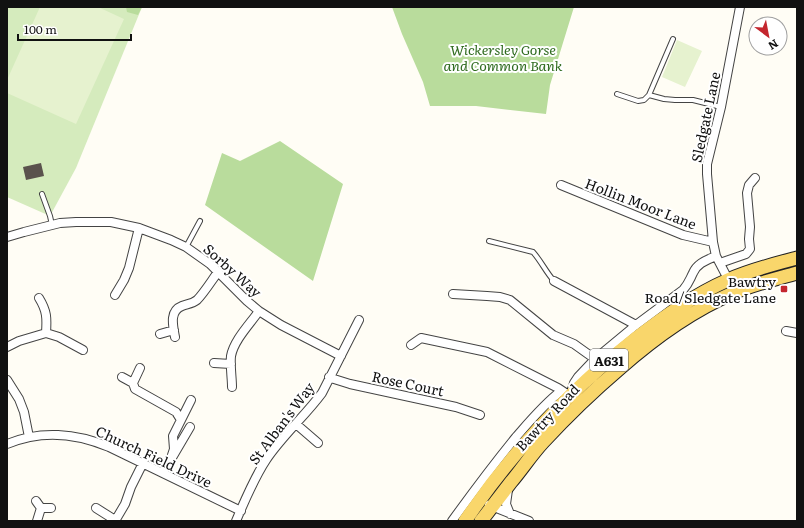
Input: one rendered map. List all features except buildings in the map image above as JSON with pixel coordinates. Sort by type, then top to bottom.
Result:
[{"type":"main road","name":"Bawtry Road","points":[[465,521],[495,480],[566,393],[654,324],[682,305],[728,279],[797,258]]},
{"type":"main road","name":"Bawtry Road","points":[[481,521],[531,456],[574,409],[600,385],[661,335],[687,317],[733,293],[797,273]]},
{"type":"main road","points":[[495,480],[509,485]]},
{"type":"street","name":"Sledgate Lane","points":[[718,260],[713,242],[707,164],[721,107],[740,7]]},
{"type":"street","name":"Bawtry Road","points":[[452,521],[484,477],[535,416],[566,393],[594,359],[636,324],[683,290],[691,280],[693,272],[697,266],[744,255],[749,251],[750,227],[747,193],[749,186],[755,178]]},
{"type":"street","name":"Hollin Moor Lane","points":[[561,185],[683,235],[713,242]]},
{"type":"street","name":"Sorby Way","points":[[7,237],[52,225],[76,222],[112,222],[139,228],[186,247],[210,264],[233,288],[259,311],[281,325],[341,356]]},
{"type":"street","points":[[115,295],[129,268],[139,228]]},
{"type":"street","points":[[718,260],[728,279]]},
{"type":"street","points":[[160,334],[174,334],[172,320],[176,310],[180,306],[191,304],[196,300],[218,272]]},
{"type":"street","points":[[554,282],[636,324]]},
{"type":"street","points":[[453,294],[500,297],[510,300],[553,335],[574,344],[594,359]]},
{"type":"street","points":[[39,298],[44,307],[47,320],[46,333]]},
{"type":"street","points":[[232,387],[231,357],[237,341],[259,311]]},
{"type":"street","name":"St Alban's Way","points":[[236,521],[260,470],[267,459],[322,393],[359,320]]},
{"type":"street","points":[[786,331],[797,333]]},
{"type":"street","points":[[7,347],[19,341],[46,333],[59,337],[83,350]]},
{"type":"street","points":[[411,346],[421,338],[486,352],[566,393]]},
{"type":"street","points":[[214,363],[231,364]]},
{"type":"street","points":[[133,383],[140,368]]},
{"type":"street","points":[[122,377],[133,383],[135,389],[176,412],[181,420]]},
{"type":"street","name":"Rose Court","points":[[330,377],[350,384],[456,407],[480,415]]},
{"type":"street","points":[[7,380],[19,399],[24,412],[29,437]]},
{"type":"street","points":[[170,461],[174,449],[173,436],[191,400]]},
{"type":"street","points":[[296,424],[318,443]]},
{"type":"street","points":[[163,473],[190,426]]},
{"type":"street","name":"Church Field Drive","points":[[7,444],[29,437],[46,435],[65,435],[96,441],[241,511]]},
{"type":"street","points":[[96,508],[115,521],[125,504],[131,487],[143,463]]},
{"type":"street","points":[[509,485],[506,504],[510,514]]},
{"type":"street","points":[[480,500],[491,507],[529,521]]},
{"type":"street","points":[[36,501],[41,508]]},
{"type":"street","points":[[41,508],[51,508]]},
{"type":"street","points":[[37,521],[41,508]]},
{"type":"lane","points":[[617,94],[638,101],[644,100],[649,95],[673,39]]},
{"type":"lane","points":[[649,95],[664,99],[693,100],[721,107]]},
{"type":"lane","points":[[42,194],[52,225]]},
{"type":"lane","points":[[186,247],[200,221]]},
{"type":"lane","points":[[489,241],[533,252],[554,282]]},
{"type":"green space","points":[[7,7],[142,7],[76,168],[50,216],[7,197]]},
{"type":"green space","points":[[40,7],[98,7],[124,19],[76,124],[7,93],[7,80]]},
{"type":"green space","points":[[126,7],[142,7],[138,15],[127,12]]},
{"type":"green space","name":"Wickersley Gorse and Common Bank","points":[[392,7],[574,7],[550,85],[546,114],[476,106],[430,106],[423,82]]},
{"type":"green space","points":[[677,40],[702,51],[685,87],[662,77]]},
{"type":"green space","points":[[280,141],[343,184],[313,281],[205,205],[222,153],[240,161]]},
{"type":"place","name":"Bawtry Road/Sledgate Lane","points":[[784,289]]}]
